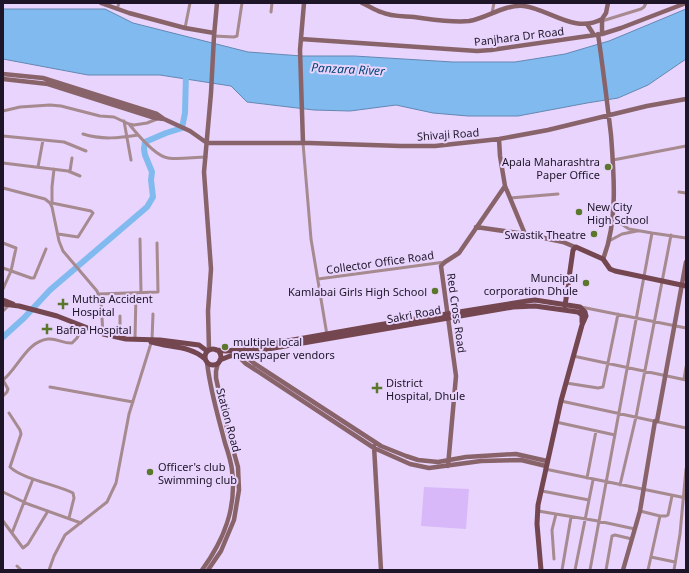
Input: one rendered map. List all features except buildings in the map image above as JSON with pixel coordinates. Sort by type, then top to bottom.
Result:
[{"type":"main road","points":[[565,307],[573,250],[575,247],[603,260],[614,271],[684,285]]},
{"type":"main road","points":[[3,300],[10,304]]},
{"type":"main road","points":[[3,304],[21,306],[46,312],[65,318],[102,334],[120,338],[199,345],[208,350],[226,351],[448,316],[527,301],[565,307],[580,307],[585,312],[586,316],[582,325],[561,401],[546,465],[538,511],[537,524],[541,570]]},
{"type":"main road","points":[[565,307],[581,314],[582,325]]},
{"type":"main road","points":[[150,341],[160,345],[194,351],[212,365],[237,355],[327,336]]},
{"type":"main road","points":[[206,361],[205,354],[208,350]]},
{"type":"main road","points":[[216,350],[220,354],[219,361]]},
{"type":"street","points":[[101,3],[129,13],[214,37],[237,36],[242,3]]},
{"type":"street","points":[[117,9],[119,3]]},
{"type":"street","points":[[185,28],[190,3]]},
{"type":"street","points":[[208,350],[208,311],[211,269],[205,182],[217,3]]},
{"type":"street","points":[[271,12],[272,3]]},
{"type":"street","points":[[304,3],[300,50],[303,140],[311,239],[327,336]]},
{"type":"street","points":[[492,14],[494,3]]},
{"type":"street","points":[[603,260],[609,241],[614,193],[609,115],[598,34],[608,3]]},
{"type":"street","points":[[365,4],[382,13],[393,16],[468,21],[512,7],[524,5],[557,18],[578,24],[587,24],[641,9],[646,3]]},
{"type":"street","name":"Panjhara Dr Road","points":[[301,39],[477,51],[598,34],[628,25],[686,3]]},
{"type":"street","points":[[587,24],[598,34]]},
{"type":"street","points":[[3,74],[43,78],[157,114],[164,119],[190,131],[207,143]]},
{"type":"street","points":[[3,79],[48,84],[159,119]]},
{"type":"street","name":"Shivaji Road","points":[[207,143],[303,140],[435,146],[499,139],[548,130],[647,106],[686,99]]},
{"type":"street","points":[[3,111],[20,107],[50,105],[61,106],[100,116],[114,117],[129,124],[139,124],[164,119]]},
{"type":"street","points":[[124,122],[131,160]]},
{"type":"street","points":[[129,124],[139,136],[161,155],[167,158],[176,159],[206,157]]},
{"type":"street","points":[[83,134],[104,138],[139,136]]},
{"type":"street","points":[[3,136],[64,142],[86,151]]},
{"type":"street","points":[[499,139],[505,186],[525,234]]},
{"type":"street","points":[[38,167],[43,140]]},
{"type":"street","points":[[613,160],[686,146]]},
{"type":"street","points":[[70,171],[72,158]]},
{"type":"street","points":[[3,163],[70,171],[80,176]]},
{"type":"street","points":[[54,169],[52,205],[59,241],[64,252],[87,278],[98,294],[101,302],[102,334]]},
{"type":"street","name":"Red Cross Road","points":[[448,463],[456,376],[441,268],[445,262],[459,253],[505,186]]},
{"type":"street","points":[[3,188],[45,199],[52,205],[91,211],[93,213],[78,237],[58,234]]},
{"type":"street","points":[[679,192],[686,193]]},
{"type":"street","points":[[510,198],[558,194]]},
{"type":"street","points":[[612,218],[622,226],[638,231],[686,238]]},
{"type":"street","points":[[476,227],[525,234],[562,242],[575,247]]},
{"type":"street","points":[[609,241],[622,234],[638,231]]},
{"type":"street","points":[[590,570],[652,232]]},
{"type":"street","points":[[620,485],[636,417],[670,235]]},
{"type":"street","points":[[140,239],[141,293]]},
{"type":"street","points":[[3,243],[16,248],[3,289]]},
{"type":"street","points":[[98,294],[156,293],[159,291],[157,243]]},
{"type":"street","points":[[3,268],[34,278],[46,248]]},
{"type":"street","name":"Collector Office Road","points":[[318,279],[445,262]]},
{"type":"street","points":[[623,570],[640,511],[655,421],[657,421],[684,285],[686,262]]},
{"type":"street","points":[[135,340],[136,293]]},
{"type":"street","points":[[3,311],[10,304]]},
{"type":"street","points":[[580,307],[686,328]]},
{"type":"street","points":[[49,570],[54,556],[66,535],[107,502],[112,493],[116,483],[129,414],[150,341],[153,314]]},
{"type":"street","points":[[566,383],[602,388],[604,385],[618,314]]},
{"type":"street","points":[[120,316],[120,338]]},
{"type":"street","points":[[3,396],[8,389],[3,380],[32,347],[46,339],[53,338],[72,343],[77,338],[83,326]]},
{"type":"street","points":[[243,354],[256,364],[390,450],[418,460],[448,463]]},
{"type":"street","points":[[237,355],[245,363],[374,448],[420,466],[429,468],[466,457],[516,454],[593,480],[685,498]]},
{"type":"street","points":[[573,356],[685,380],[686,367]]},
{"type":"street","name":"Station Road","points":[[206,361],[209,380],[232,469],[233,486],[230,518],[208,570]]},
{"type":"street","name":"Station Road","points":[[202,570],[222,549],[234,520],[239,490],[238,467],[227,428],[216,378],[216,371],[219,361]]},
{"type":"street","points":[[50,387],[133,402]]},
{"type":"street","points":[[561,401],[686,428]]},
{"type":"street","points":[[328,417],[331,412]]},
{"type":"street","points":[[10,413],[21,434],[10,468],[33,479],[73,494],[74,498],[69,518]]},
{"type":"street","points":[[556,422],[614,435]]},
{"type":"street","points":[[587,478],[596,431]]},
{"type":"street","points":[[374,441],[381,570]]},
{"type":"street","points":[[674,570],[685,498],[686,469]]},
{"type":"street","points":[[12,533],[33,479]]},
{"type":"street","points":[[575,570],[593,480]]},
{"type":"street","points":[[542,491],[589,500]]},
{"type":"street","points":[[3,492],[24,502],[81,523]]},
{"type":"street","points":[[640,511],[664,517],[668,515],[672,496]]},
{"type":"street","points":[[3,521],[22,548],[25,548],[48,511]]},
{"type":"street","points":[[538,511],[635,529]]},
{"type":"street","points":[[554,559],[552,530],[556,514]]},
{"type":"street","points":[[648,570],[660,516]]},
{"type":"street","points":[[562,570],[571,517]]},
{"type":"street","points":[[606,570],[612,536],[615,535],[632,539]]},
{"type":"street","points":[[651,557],[675,562]]},
{"type":"street","points":[[17,566],[21,570]]},
{"type":"shaded area","points":[[424,487],[469,489],[466,529],[421,526]]},
{"type":"water","name":"Panzara River","points":[[3,9],[105,9],[133,23],[248,52],[302,56],[354,56],[453,62],[515,62],[565,54],[609,41],[686,9],[686,59],[648,85],[618,98],[518,116],[468,116],[433,113],[396,105],[350,111],[314,110],[247,102],[231,86],[160,75],[88,75],[3,59]]},
{"type":"waterway","points":[[3,337],[24,318],[50,290],[147,207],[153,197],[151,180],[152,172],[145,155],[145,142],[182,128],[185,113],[186,73]]},
{"type":"place","name":"Apala Maharashtra Paper Office","points":[[608,167]]},
{"type":"place","name":"New City High School","points":[[579,212]]},
{"type":"place","name":"Swastik Theatre","points":[[594,234]]},
{"type":"place","name":"Muncipal corporation Dhule","points":[[586,283]]},
{"type":"place","name":"Kamlabai Girls High School","points":[[435,291]]},
{"type":"place","name":"Mutha Accident Hospital","points":[[63,304]]},
{"type":"place","name":"Bafna Hospital","points":[[47,329]]},
{"type":"place","name":"multiple local newspaper vendors","points":[[225,347]]},
{"type":"place","name":"District Hospital, Dhule","points":[[377,388]]},
{"type":"place","name":"Officer's club Swimming club","points":[[150,472]]}]
